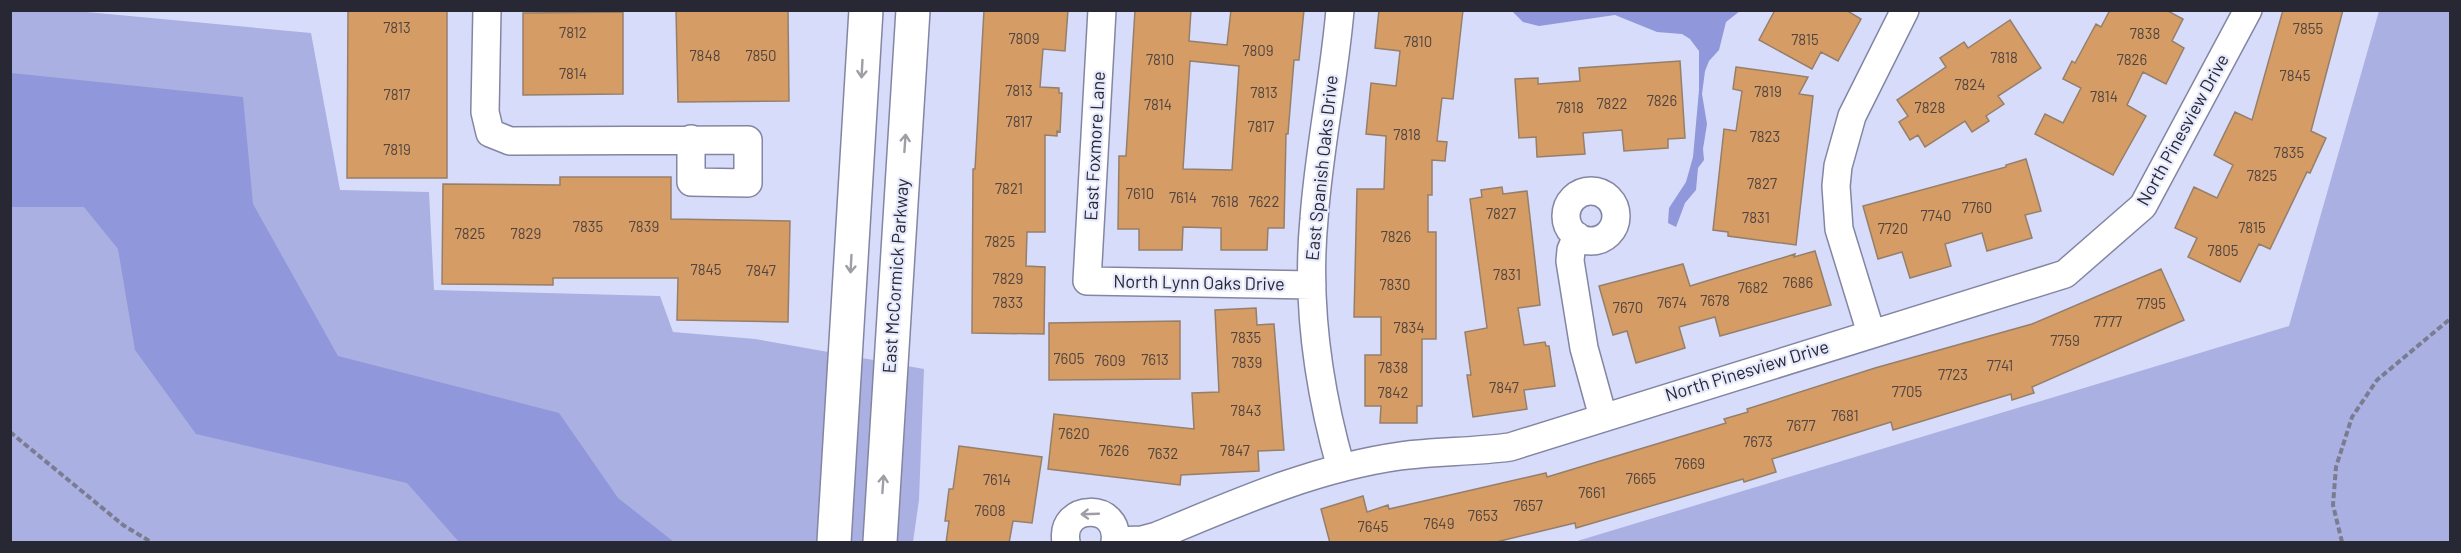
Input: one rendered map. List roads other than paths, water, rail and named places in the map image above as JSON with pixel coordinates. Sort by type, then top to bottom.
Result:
[{"type":"main road","points":[[834,543],[866,10]]},
{"type":"main road","name":"East McCormick Parkway","points":[[880,543],[913,10]]},
{"type":"street","points":[[487,10],[485,112],[490,134],[510,141],[691,139]]},
{"type":"street","name":"East Foxmore Lane","points":[[1087,281],[1102,10]]},
{"type":"street","name":"East Spanish Oaks Drive","points":[[1340,10],[1315,201],[1312,285],[1314,333],[1322,389],[1341,468]]},
{"type":"street","points":[[1871,333],[1839,229],[1836,186],[1838,166],[1852,116],[1905,10]]},
{"type":"street","name":"North Pinesview Drive","points":[[1066,543],[1066,529],[1071,521],[1084,513],[1099,513],[1111,523],[1115,530],[1115,542],[1142,540],[1157,536],[1248,498],[1341,468],[1401,456],[1510,447],[2065,274],[2143,206],[2248,10]]},
{"type":"street","points":[[1577,236],[1571,250],[1571,264],[1584,348],[1603,417]]},
{"type":"street","name":"North Lynn Oaks Drive","points":[[1087,281],[1312,285]]}]
